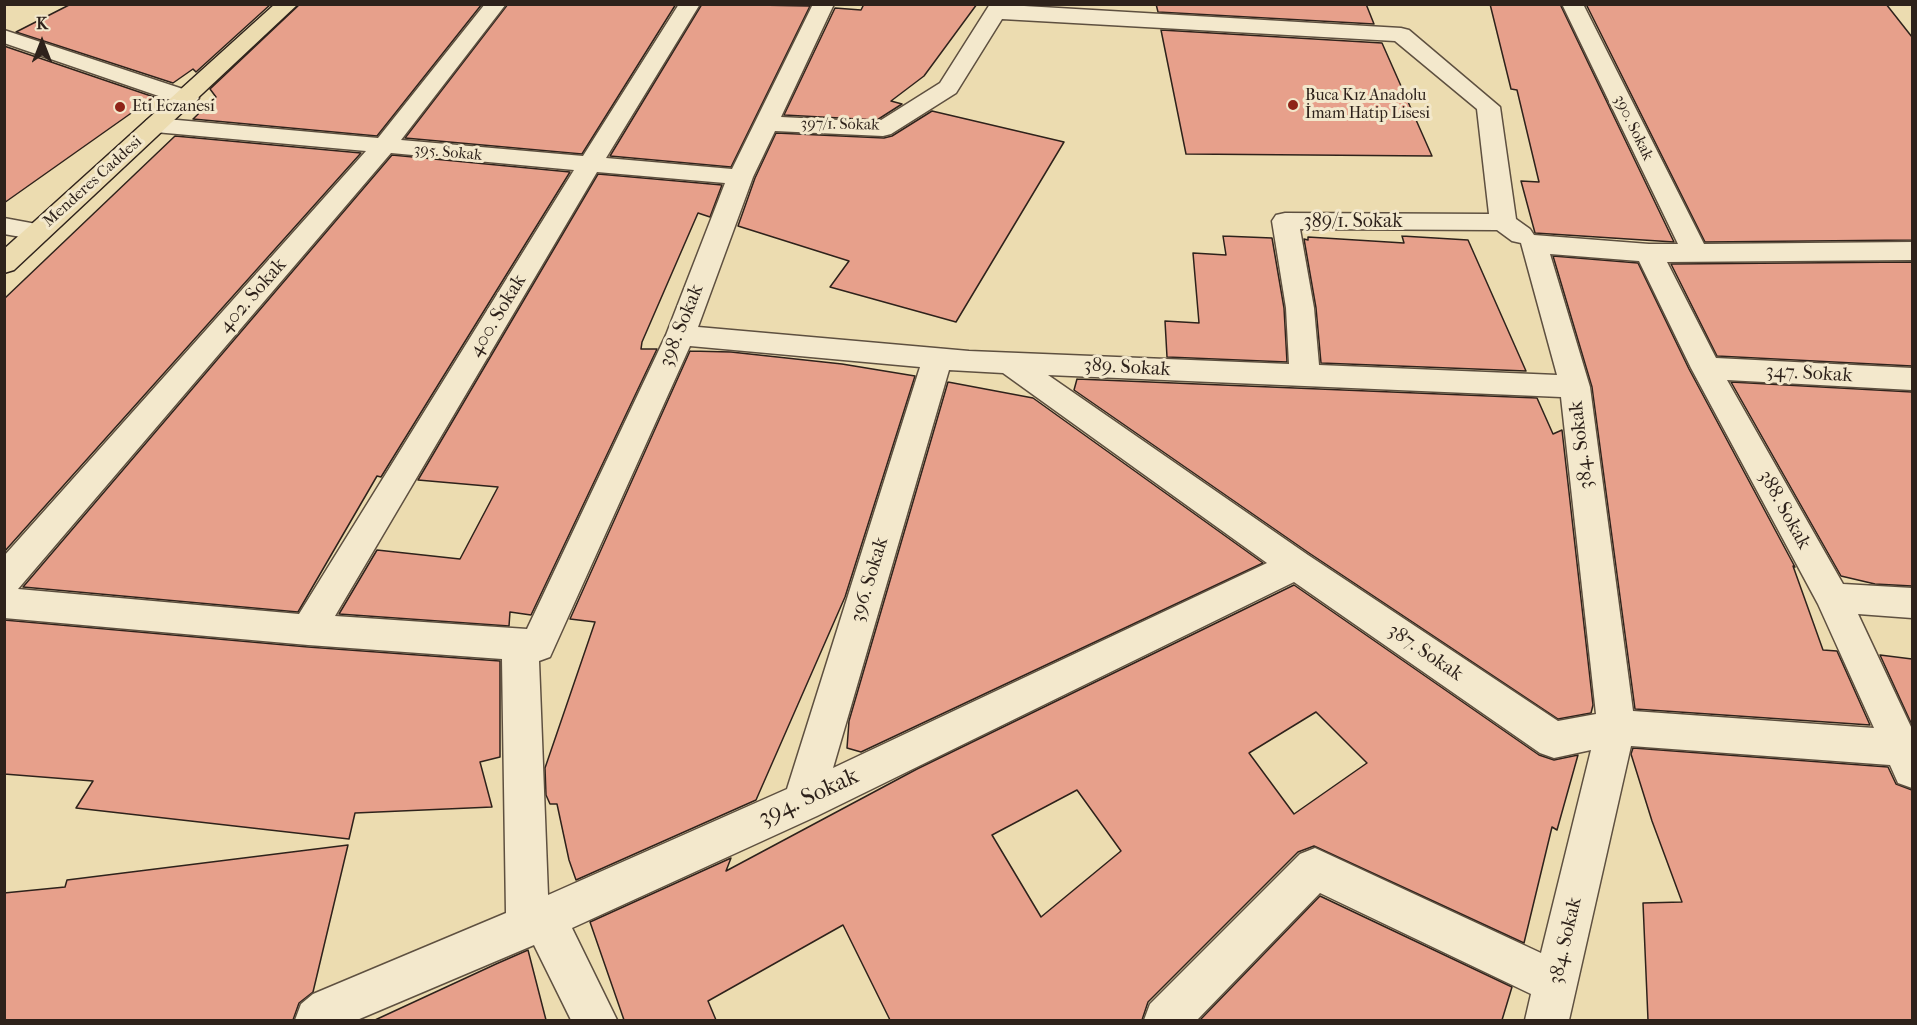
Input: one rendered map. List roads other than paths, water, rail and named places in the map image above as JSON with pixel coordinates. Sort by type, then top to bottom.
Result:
[{"type":"main road","name":"Menderes Caddesi","points":[[4,264],[288,4]]},
{"type":"street","name":"402. Sokak","points":[[4,581],[383,147],[496,4]]},
{"type":"street","name":"400. Sokak","points":[[308,630],[589,165],[690,4]]},
{"type":"street","name":"398. Sokak","points":[[528,646],[680,335],[740,177],[824,4]]},
{"type":"street","name":"390. Sokak","points":[[1572,4],[1695,252]]},
{"type":"street","points":[[999,8],[1401,35],[1488,107],[1503,222],[1534,244],[1650,253],[1912,251]]},
{"type":"street","name":"397/1. Sokak","points":[[766,123],[883,129],[948,88],[999,8]]},
{"type":"street","points":[[4,36],[187,98]]},
{"type":"street","name":"395. Sokak","points":[[155,126],[740,177]]},
{"type":"street","name":"389/1. Sokak","points":[[1305,376],[1300,308],[1285,221],[1503,222]]},
{"type":"street","points":[[4,226],[38,232]]},
{"type":"street","name":"384. Sokak","points":[[1534,244],[1575,387],[1616,727],[1552,1002]]},
{"type":"street","name":"388. Sokak","points":[[1650,253],[1706,368],[1833,598],[1907,759]]},
{"type":"street","name":"389. Sokak","points":[[680,335],[1010,363],[1575,387]]},
{"type":"street","name":"396. Sokak","points":[[803,802],[937,358]]},
{"type":"street","name":"387. Sokak","points":[[1010,363],[1296,565],[1554,740],[1616,727],[1907,759]]},
{"type":"street","name":"347. Sokak","points":[[1706,368],[1912,379]]},
{"type":"street","name":"394. Sokak","points":[[317,1020],[329,1010],[536,922],[803,802],[1296,565]]},
{"type":"street","points":[[1833,598],[1912,603]]},
{"type":"street","points":[[4,603],[308,630],[528,646],[536,922],[595,1020]]},
{"type":"street","points":[[1166,1020],[1315,869],[1552,1002]]},
{"type":"place","name":"Buca Kız Anadolu İmam Hatip Lisesi","points":[[1293,105]]},
{"type":"place","name":"Eti Eczanesi","points":[[120,107]]}]
